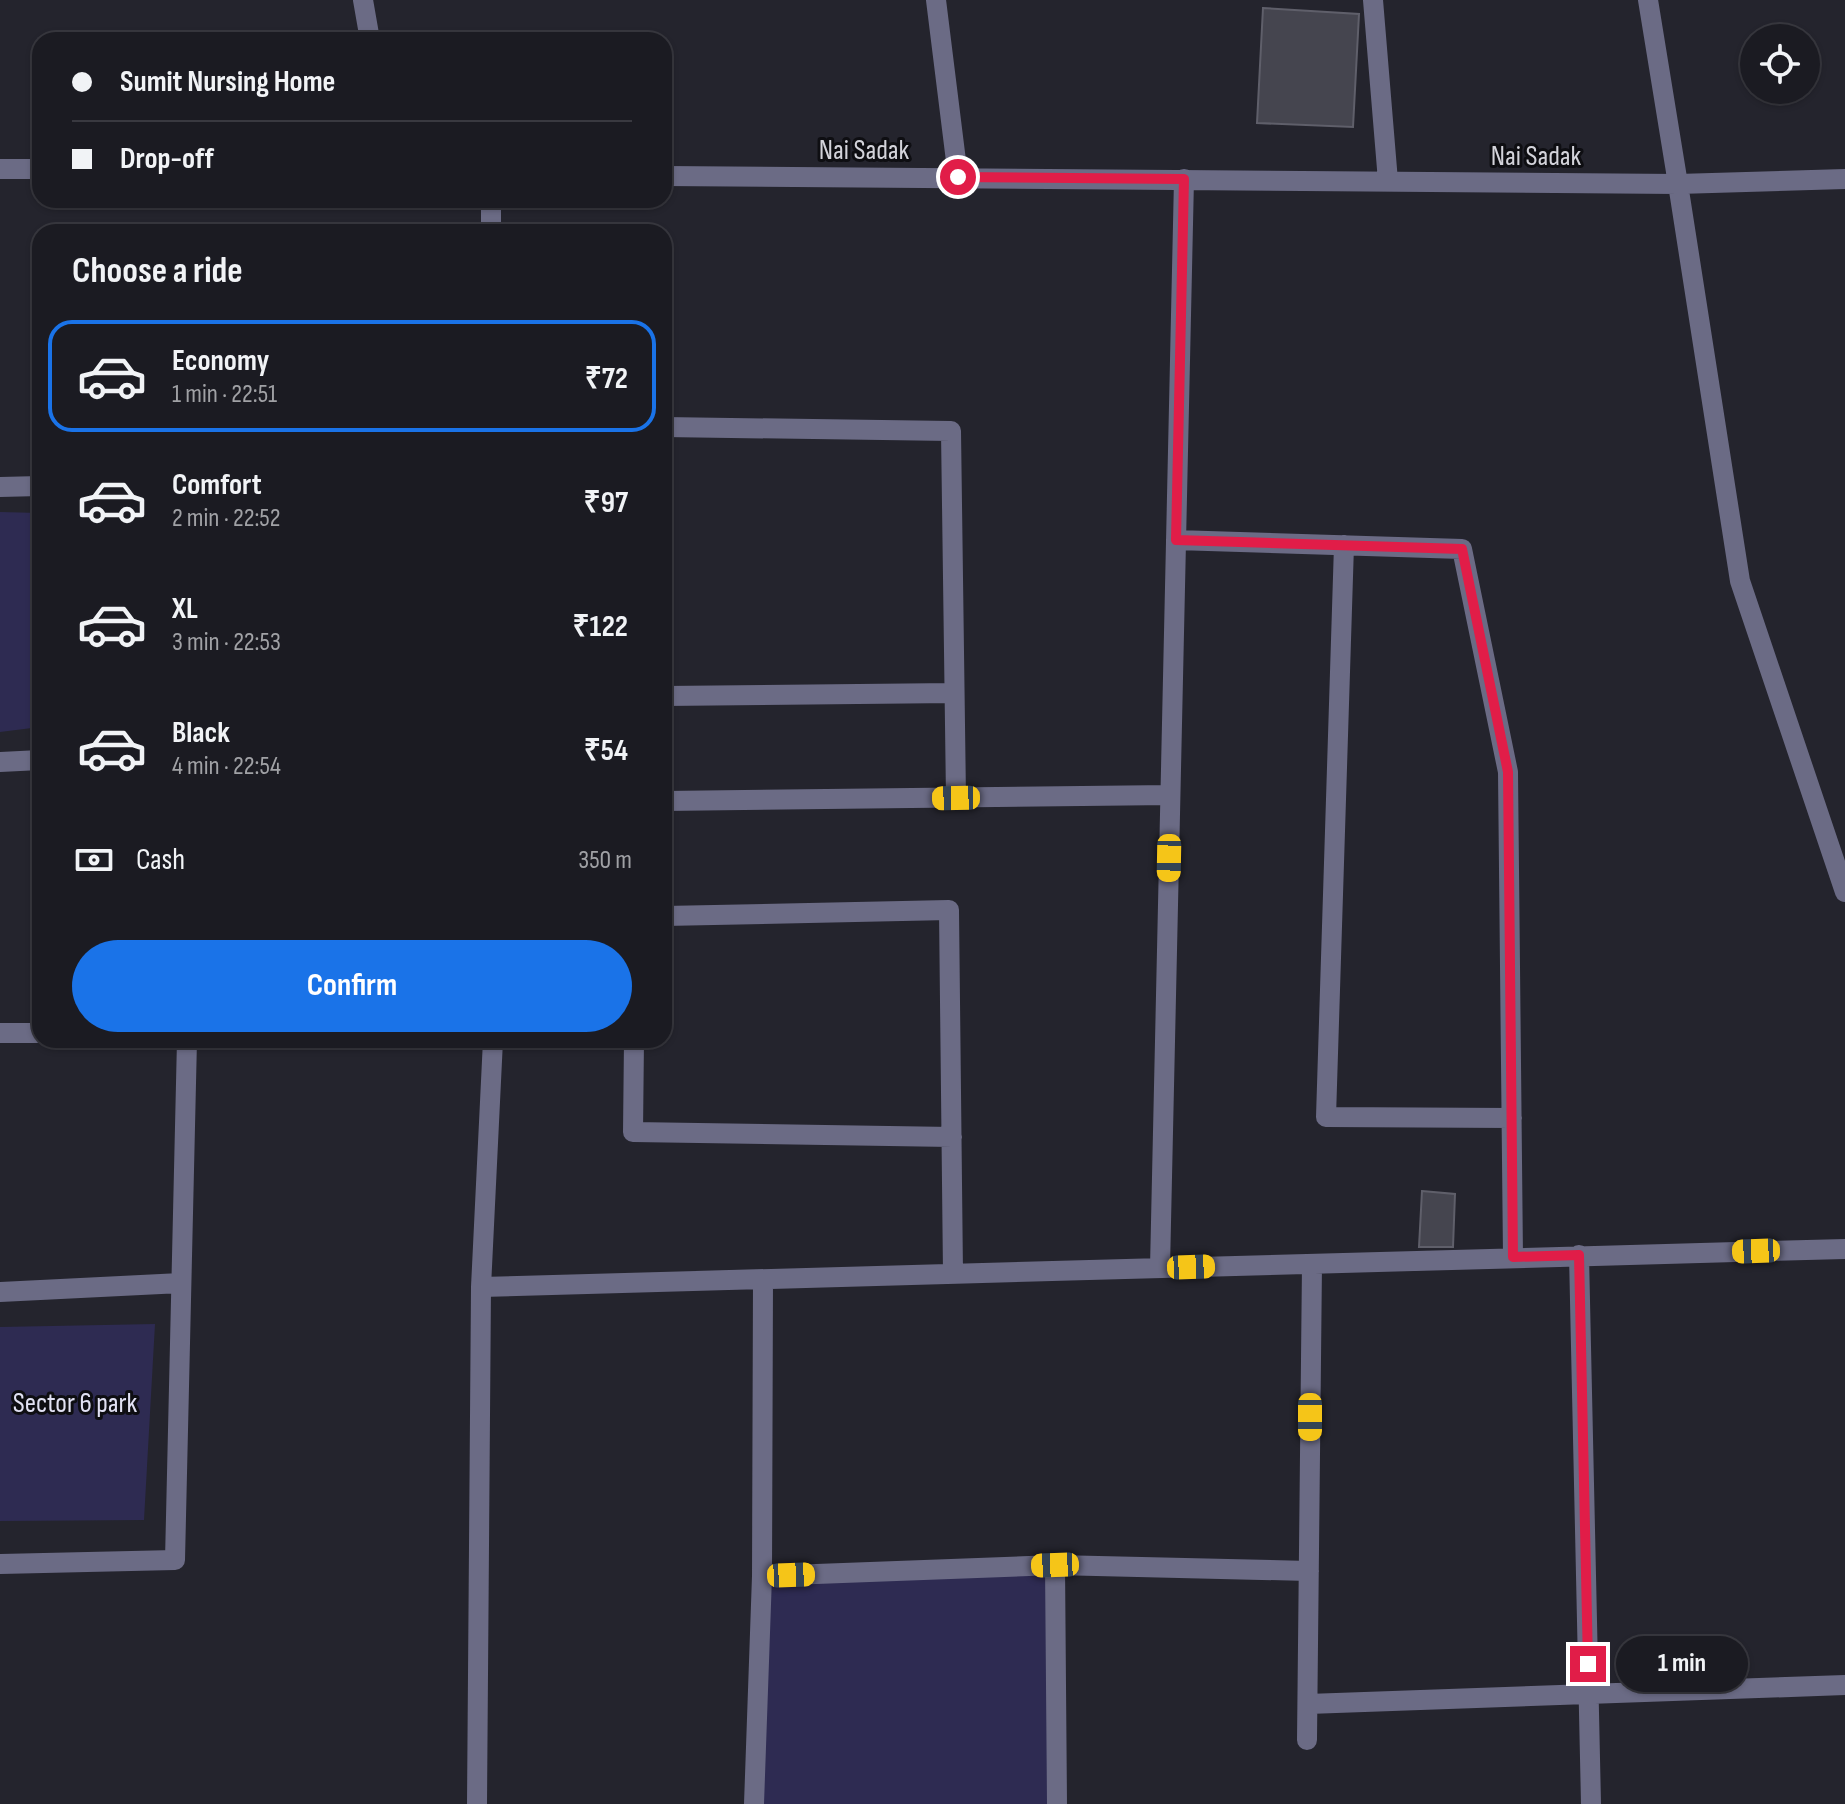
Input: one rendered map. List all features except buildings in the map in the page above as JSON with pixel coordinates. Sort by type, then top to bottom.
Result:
[{"type":"street","points":[[363,0],[369,32]]},
{"type":"street","points":[[936,0],[958,177]]},
{"type":"street","points":[[1373,0],[1388,181]]},
{"type":"street","points":[[1648,0],[1740,581],[1845,892]]},
{"type":"street","points":[[0,169],[32,169]]},
{"type":"street","name":"Nai Sadak","points":[[672,176],[1678,184],[1845,179]]},
{"type":"street","points":[[1160,1268],[1184,179]]},
{"type":"street","points":[[672,427],[951,431],[956,798]]},
{"type":"street","points":[[0,487],[32,486]]},
{"type":"street","points":[[1176,540],[1462,549],[1508,772],[1513,1257]]},
{"type":"street","points":[[1344,545],[1326,1117],[1512,1118]]},
{"type":"street","points":[[672,696],[954,693]]},
{"type":"street","points":[[0,762],[32,760]]},
{"type":"street","points":[[672,801],[1170,795]]},
{"type":"street","points":[[672,916],[949,910],[953,1274]]},
{"type":"street","points":[[0,1033],[32,1033]]},
{"type":"street","points":[[0,1564],[175,1560],[187,1048]]},
{"type":"street","points":[[477,1804],[481,1287],[493,1048]]},
{"type":"street","points":[[634,1048],[633,1132],[952,1137]]},
{"type":"street","points":[[481,1287],[1845,1249]]},
{"type":"street","points":[[1579,1255],[1591,1804]]},
{"type":"street","points":[[1307,1740],[1312,1264]]},
{"type":"street","points":[[754,1804],[762,1576],[763,1280]]},
{"type":"street","points":[[0,1292],[181,1283]]},
{"type":"street","points":[[762,1576],[1055,1565],[1309,1571]]},
{"type":"street","points":[[1055,1565],[1057,1804]]},
{"type":"street","points":[[1308,1704],[1845,1685]]},
{"type":"green space","points":[[0,512],[32,513],[32,728],[0,732]]},
{"type":"green space","name":"Sector 6 park","points":[[155,1324],[144,1520],[0,1521],[0,1327]]},
{"type":"green space","points":[[1055,1565],[1057,1804],[754,1804],[762,1576]]},
{"type":"route","points":[[958,177],[1184,179],[1176,540],[1462,549],[1508,772],[1513,1257],[1579,1255],[1588,1664]]}]
